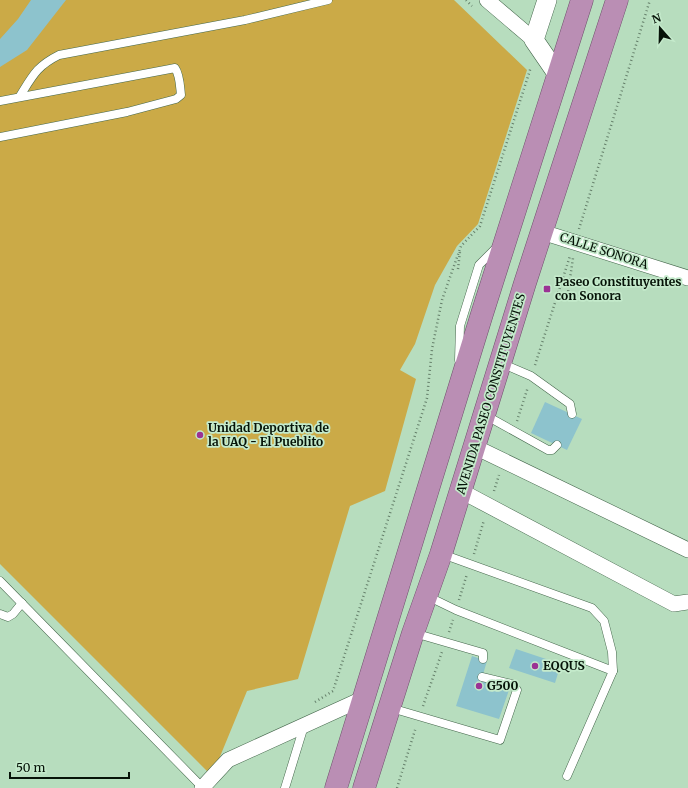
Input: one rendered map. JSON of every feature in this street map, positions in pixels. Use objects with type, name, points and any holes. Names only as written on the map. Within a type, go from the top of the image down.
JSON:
[{"type":"highway","points":[[336,788],[362,700],[582,0]]},
{"type":"highway","name":"AVENIDA PASEO CONSTITUYENTES","points":[[364,788],[388,707],[412,633],[441,554],[500,363],[617,0]]},
{"type":"street","points":[[534,40],[547,0]]},
{"type":"street","points":[[482,5],[534,40],[558,75]]},
{"type":"street","name":"CALLE SONORA","points":[[542,232],[688,278]]},
{"type":"street","points":[[475,447],[688,550]]},
{"type":"street","points":[[461,491],[674,604],[688,602]]},
{"type":"street","points":[[202,788],[228,760],[362,700]]},
{"type":"lane","points":[[20,96],[43,63],[59,55],[246,20],[328,0]]},
{"type":"lane","points":[[0,101],[20,96],[175,68],[181,95],[176,100],[127,112],[0,137]]},
{"type":"lane","points":[[500,363],[531,376],[570,404],[572,414]]},
{"type":"lane","points":[[485,415],[548,450],[552,450],[557,445]]},
{"type":"lane","points":[[441,554],[471,563],[592,608],[604,621],[612,652],[613,671],[567,776]]},
{"type":"lane","points":[[0,581],[202,788]]},
{"type":"lane","points":[[426,596],[456,610],[613,671]]},
{"type":"lane","points":[[0,614],[8,617],[13,614],[22,603]]},
{"type":"lane","points":[[412,633],[483,654],[483,659]]},
{"type":"lane","points":[[388,707],[500,740],[517,690],[512,684],[482,677]]},
{"type":"lane","points":[[285,788],[304,726]]},
{"type":"path","points":[[466,0],[482,5]]},
{"type":"path","points":[[514,430],[575,242],[650,0]]},
{"type":"path","points":[[309,706],[333,691],[427,398],[432,349],[442,300],[461,246],[480,226],[532,63]]},
{"type":"path","points":[[567,299],[571,282],[575,242]]},
{"type":"path","points":[[458,269],[461,246]]},
{"type":"path","points":[[397,788],[419,716],[456,610],[503,461]]},
{"type":"shaded area","name":"Unidad Deportiva de la UAQ - El Pueblito","points":[[0,0],[454,0],[527,70],[478,224],[457,246],[435,285],[415,344],[400,370],[416,379],[385,491],[350,506],[298,679],[247,691],[212,776],[0,564]]},
{"type":"building","points":[[31,0],[66,0],[27,50],[0,67],[0,39],[18,19]]},
{"type":"building","points":[[545,402],[582,419],[567,450],[531,433]]},
{"type":"building","name":"EQQUS","points":[[516,649],[561,664],[555,683],[509,668]]},
{"type":"building","name":"G500","points":[[472,656],[487,661],[481,681],[509,690],[499,719],[456,706]]},
{"type":"place","name":"Paseo Constituyentes con Sonora","points":[[547,289]]},
{"type":"place","name":"Unidad Deportiva de la UAQ - El Pueblito","points":[[200,435]]},
{"type":"place","name":"EQQUS","points":[[535,666]]},
{"type":"place","name":"G500","points":[[479,686]]}]
